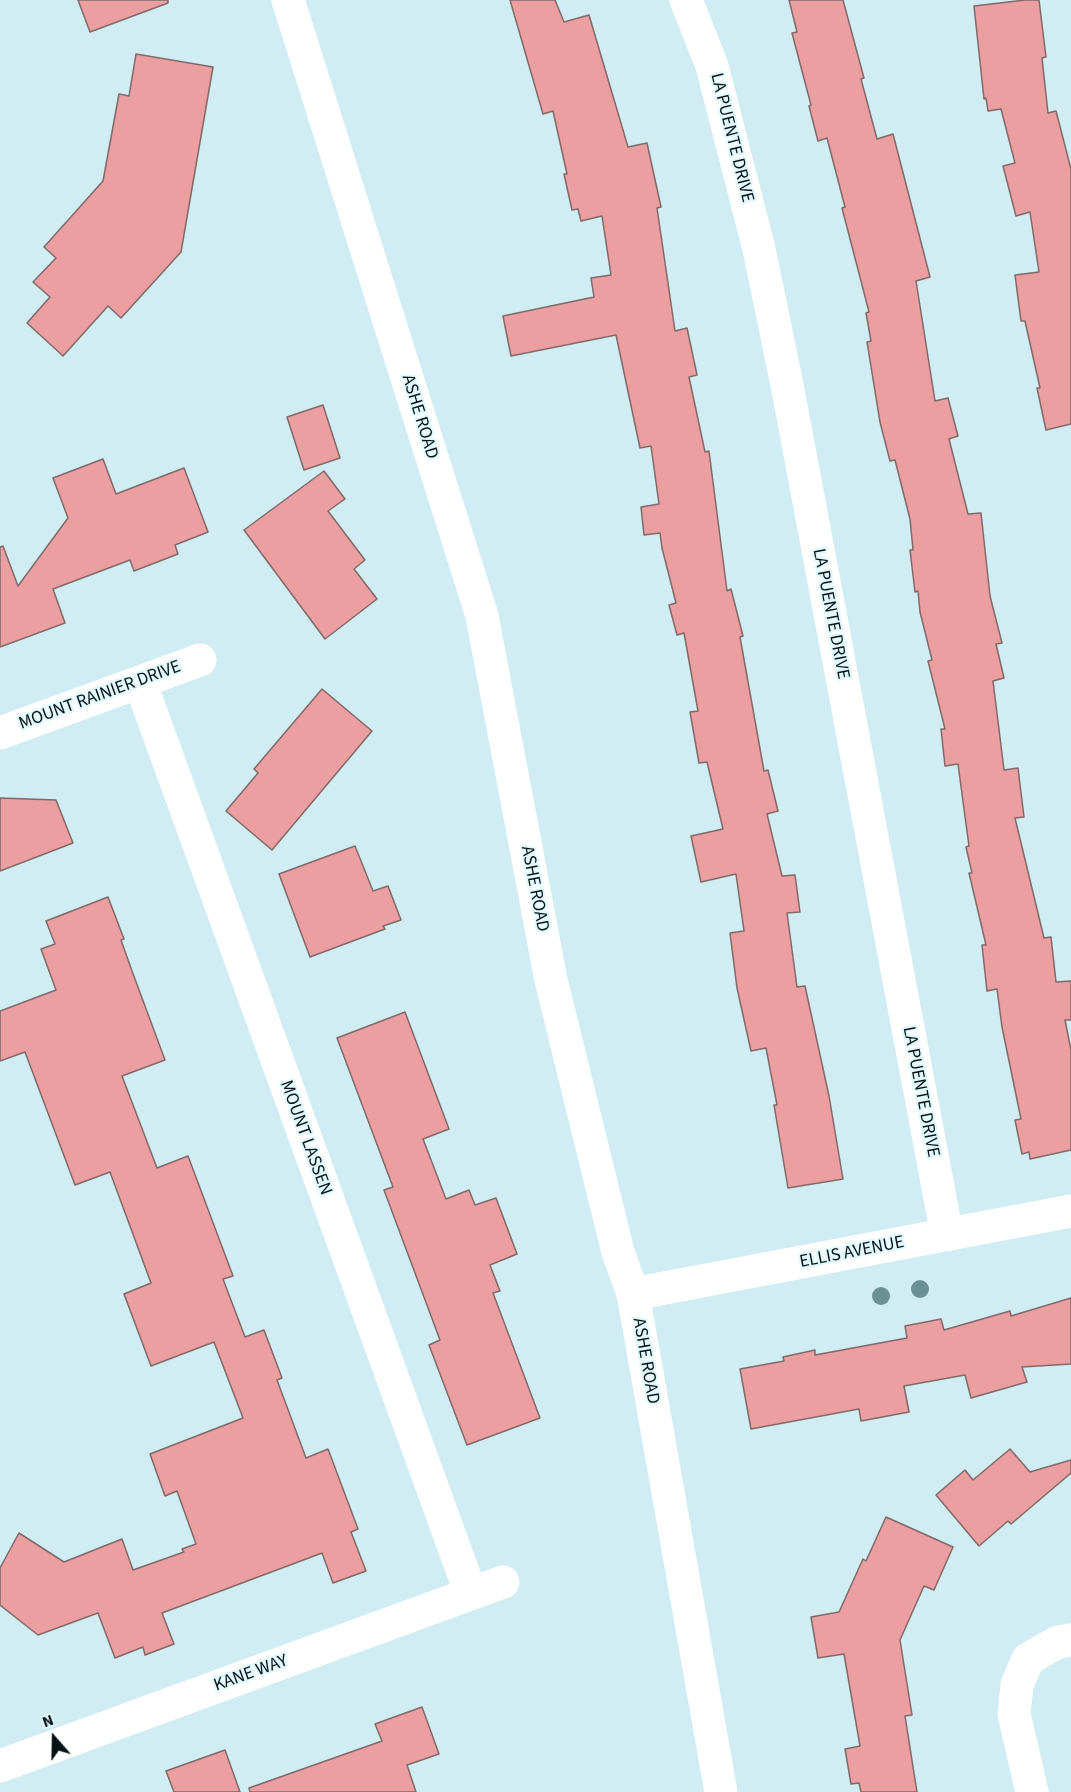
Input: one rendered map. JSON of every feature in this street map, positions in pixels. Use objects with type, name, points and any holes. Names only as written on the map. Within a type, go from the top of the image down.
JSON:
[{"type":"street","name":"ASHE ROAD","points":[[288,0],[482,616],[551,980],[618,1252],[633,1294],[721,1792]]},
{"type":"street","name":"LA PUENTE DRIVE","points":[[686,0],[712,66],[759,249],[787,385],[947,1235]]},
{"type":"street","name":"MOUNT RAINIER DRIVE","points":[[0,733],[200,660]]},
{"type":"street","name":"MOUNT LASSEN","points":[[140,682],[471,1594]]},
{"type":"street","name":"ELLIS AVENUE","points":[[633,1294],[1071,1212]]},
{"type":"street","name":"KANE WAY","points":[[0,1766],[503,1582]]},
{"type":"street","points":[[1032,1792],[1014,1714],[1017,1685],[1028,1659],[1058,1642],[1071,1640]]},
{"type":"building","points":[[78,0],[168,0],[168,3],[90,32]]},
{"type":"building","points":[[510,0],[555,0],[564,22],[589,15],[628,147],[647,143],[661,207],[657,208],[675,331],[687,328],[697,375],[689,377],[705,452],[709,451],[727,591],[731,589],[743,636],[740,637],[764,771],[768,770],[778,811],[767,814],[782,876],[795,875],[800,912],[787,913],[797,987],[805,986],[829,1096],[843,1179],[788,1188],[774,1105],[777,1105],[766,1048],[751,1051],[737,988],[730,933],[744,931],[736,874],[701,882],[691,836],[723,829],[707,762],[699,763],[690,712],[698,711],[684,633],[677,635],[669,605],[676,603],[660,533],[644,535],[641,507],[659,504],[651,446],[640,448],[616,335],[511,356],[503,316],[594,297],[591,278],[611,275],[602,216],[581,221],[578,209],[572,210],[564,174],[567,174],[553,111],[543,114]]},
{"type":"building","points":[[789,0],[843,0],[864,78],[861,79],[877,139],[893,134],[930,277],[916,281],[935,401],[948,398],[958,436],[949,439],[968,514],[981,513],[990,596],[1002,643],[996,644],[1004,678],[993,681],[1004,770],[1018,768],[1024,817],[1015,818],[1044,938],[1051,937],[1056,982],[1071,981],[1071,1020],[1065,1020],[1071,1050],[1071,1150],[1030,1159],[1029,1152],[1022,1154],[1015,1120],[1021,1119],[1002,1027],[997,989],[987,991],[982,945],[986,945],[969,873],[972,873],[966,847],[969,846],[958,764],[945,766],[941,729],[945,729],[928,661],[932,660],[920,612],[918,591],[915,592],[910,550],[913,550],[910,519],[895,460],[890,461],[880,422],[867,342],[871,341],[866,313],[869,312],[842,208],[845,207],[827,138],[818,141],[809,106],[811,105],[792,33],[797,32]]},
{"type":"building","points":[[1039,0],[1046,57],[1042,58],[1048,113],[1056,111],[1071,169],[1071,424],[1046,430],[1037,388],[1040,388],[1025,321],[1021,321],[1015,275],[1039,272],[1030,212],[1016,216],[1003,166],[1015,163],[1001,109],[988,111],[986,98],[984,99],[974,6]]},
{"type":"building","points":[[136,54],[213,67],[181,252],[121,318],[108,306],[63,356],[27,323],[50,297],[33,282],[56,258],[44,247],[103,181],[119,94],[129,96]]},
{"type":"building","points":[[323,405],[340,458],[304,470],[287,417]]},
{"type":"building","points":[[103,459],[116,494],[184,468],[208,532],[175,545],[178,554],[134,571],[130,560],[53,589],[65,623],[0,647],[0,547],[3,546],[18,586],[68,518],[53,478]]},
{"type":"building","points":[[324,471],[345,499],[328,511],[365,560],[354,569],[377,599],[325,639],[244,530]]},
{"type":"building","points":[[322,689],[372,731],[272,850],[226,811],[258,773],[254,769]]},
{"type":"building","points":[[0,798],[56,800],[73,843],[0,871]]},
{"type":"building","points":[[355,846],[373,891],[388,886],[401,920],[383,926],[385,929],[310,957],[279,874]]},
{"type":"building","points":[[108,897],[124,939],[121,940],[165,1060],[122,1076],[157,1168],[188,1156],[233,1276],[223,1279],[245,1337],[264,1330],[282,1378],[277,1380],[306,1458],[328,1449],[358,1529],[351,1532],[366,1571],[333,1583],[322,1553],[162,1613],[174,1644],[145,1655],[143,1647],[115,1658],[98,1613],[38,1635],[0,1605],[0,1568],[19,1533],[64,1562],[122,1539],[133,1570],[184,1552],[182,1549],[196,1544],[177,1491],[165,1496],[150,1454],[243,1418],[214,1342],[151,1366],[124,1294],[151,1283],[110,1172],[75,1185],[25,1052],[0,1061],[0,1011],[56,990],[41,949],[55,944],[46,921]]},
{"type":"building","points":[[405,1012],[449,1129],[423,1139],[446,1199],[469,1190],[475,1205],[496,1198],[517,1254],[490,1265],[500,1291],[493,1293],[540,1418],[467,1445],[429,1345],[440,1340],[384,1190],[393,1187],[337,1038]]},
{"type":"building","points":[[1071,1298],[1071,1364],[1022,1367],[1027,1382],[971,1398],[965,1375],[904,1386],[909,1412],[861,1421],[859,1409],[751,1429],[740,1369],[784,1361],[783,1357],[815,1350],[815,1355],[907,1338],[905,1326],[941,1319],[944,1330],[1010,1311],[1011,1316]]},
{"type":"building","points":[[1010,1449],[1030,1472],[1071,1460],[1071,1473],[1011,1524],[1008,1521],[979,1546],[936,1495],[965,1470],[973,1480]]},
{"type":"building","points":[[886,1517],[953,1547],[934,1590],[924,1586],[900,1640],[912,1715],[905,1716],[917,1792],[861,1792],[859,1783],[851,1784],[845,1749],[860,1746],[844,1654],[818,1658],[811,1617],[839,1612],[863,1559],[866,1561]]},
{"type":"building","points":[[422,1707],[439,1754],[407,1765],[416,1792],[250,1792],[249,1788],[382,1741],[375,1724]]},
{"type":"building","points":[[225,1750],[240,1792],[174,1792],[166,1771]]}]
